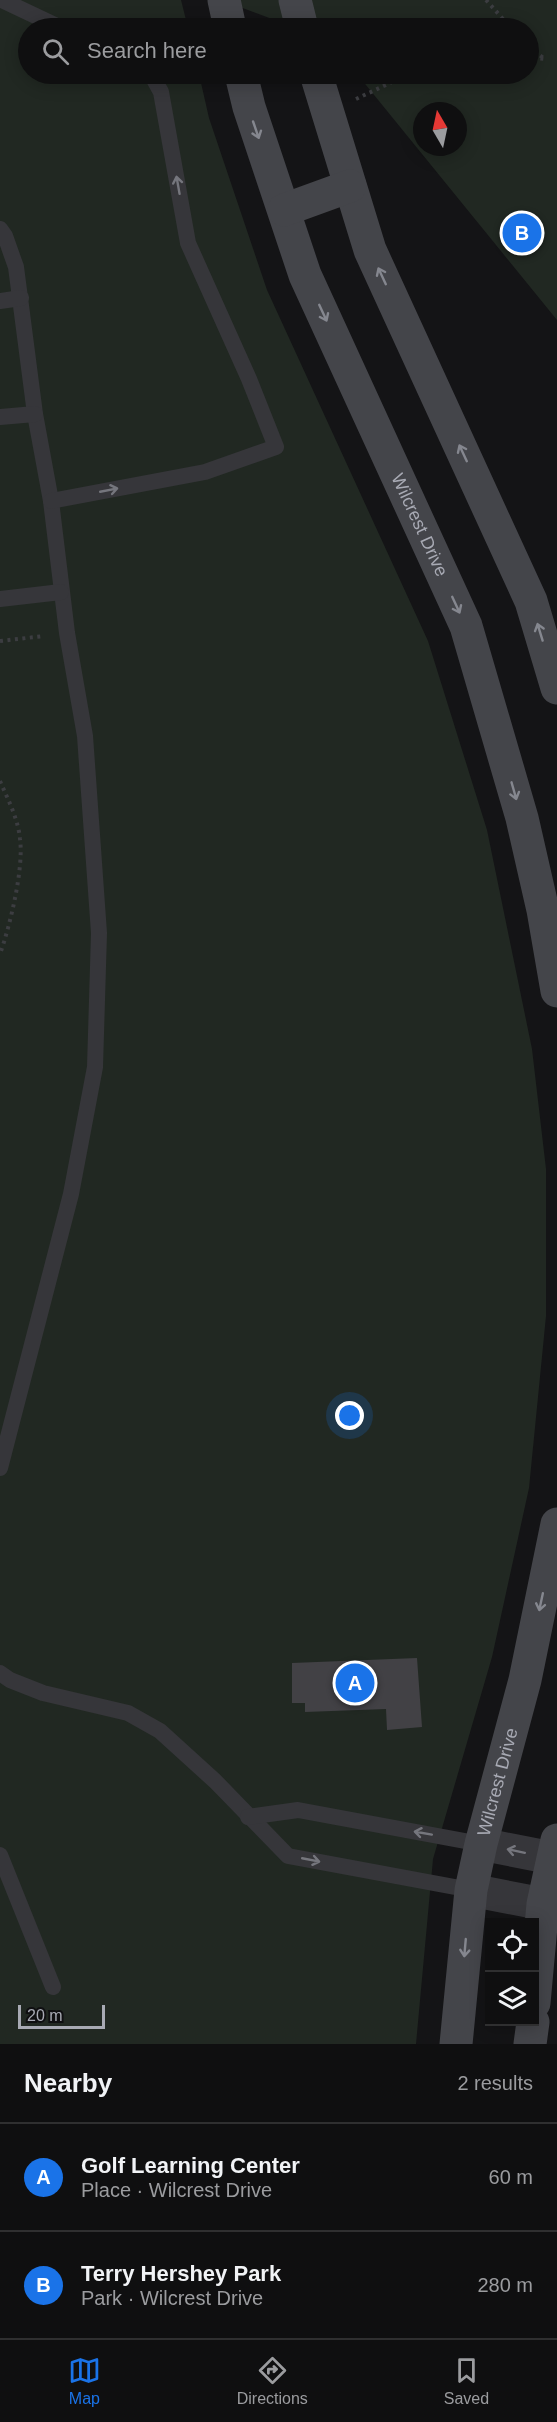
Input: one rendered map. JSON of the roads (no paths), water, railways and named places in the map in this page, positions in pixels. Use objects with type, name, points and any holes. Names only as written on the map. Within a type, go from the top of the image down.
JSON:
[{"type":"main road","points":[[224,0],[228,18]]},
{"type":"main road","name":"Wilcrest Drive","points":[[243,84],[305,275],[466,626],[522,818],[543,910],[557,991]]},
{"type":"main road","points":[[319,84],[370,250],[531,601],[557,688]]},
{"type":"main road","points":[[284,210],[350,186]]},
{"type":"main road","name":"Wilcrest Drive","points":[[456,2044],[471,1890],[480,1844],[525,1680],[557,1524]]},
{"type":"main road","points":[[539,1974],[550,1909],[555,1852]]},
{"type":"main road","points":[[530,2044],[532,2026]]},
{"type":"street","points":[[480,1844],[555,1852]]},
{"type":"street","points":[[471,1890],[550,1909]]},
{"type":"lane","points":[[2,0],[40,18]]},
{"type":"lane","points":[[51,501],[205,472],[276,447],[249,379],[188,243],[161,92],[157,84]]},
{"type":"lane","points":[[0,230],[5,236],[16,267],[35,414],[51,501],[67,633],[85,736],[99,933],[94,1067],[71,1194],[0,1468]]},
{"type":"lane","points":[[0,301],[21,298]]},
{"type":"lane","points":[[0,417],[35,414]]},
{"type":"lane","points":[[0,599],[61,592]]},
{"type":"lane","points":[[0,1673],[10,1680],[43,1693],[128,1713],[160,1731],[207,1774],[288,1856],[471,1890]]},
{"type":"lane","points":[[248,1817],[298,1810],[480,1844]]},
{"type":"lane","points":[[0,1855],[53,1987]]},
{"type":"place","name":"Terry Hershey Park","points":[[522,233]]},
{"type":"place","name":"Golf Learning Center","points":[[355,1683]]}]
